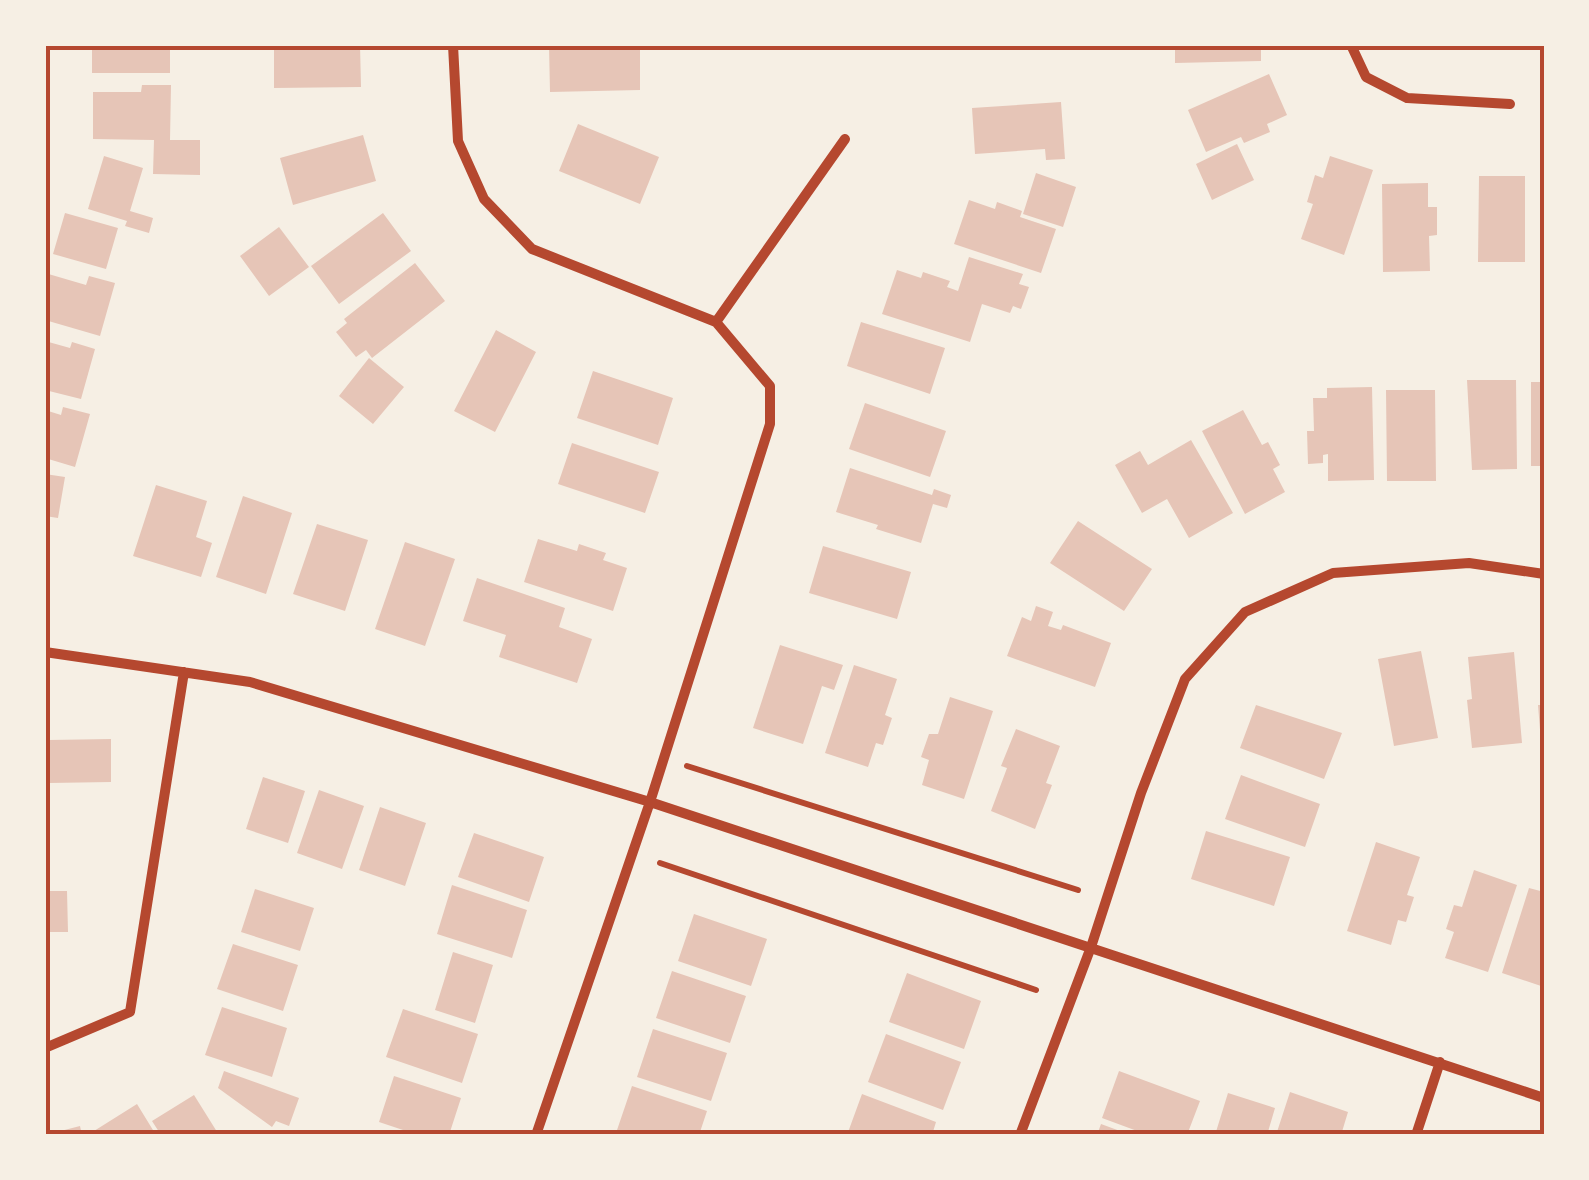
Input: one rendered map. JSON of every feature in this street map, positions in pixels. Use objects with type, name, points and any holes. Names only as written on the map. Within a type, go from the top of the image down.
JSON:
[{"type":"street","points":[[453,45],[458,141],[484,199],[532,249],[716,322],[770,386],[770,424],[650,802],[536,1135]]},
{"type":"street","points":[[1351,45],[1366,77],[1407,98],[1510,104]]},
{"type":"street","points":[[716,322],[845,139]]},
{"type":"street","points":[[1020,1135],[1185,679],[1245,612],[1333,573],[1469,563],[1544,574]]},
{"type":"street","points":[[45,652],[250,682],[650,802],[1544,1098]]},
{"type":"street","points":[[45,1048],[130,1012],[184,672]]},
{"type":"street","points":[[1416,1135],[1440,1062]]},
{"type":"path","points":[[686,765],[1078,890]]},
{"type":"path","points":[[660,863],[1036,990]]},
{"type":"building","points":[[92,45],[170,45],[170,73],[92,73]]},
{"type":"building","points":[[274,45],[360,45],[361,87],[274,88]]},
{"type":"building","points":[[549,45],[640,45],[640,90],[550,92]]},
{"type":"building","points":[[1175,45],[1261,45],[1261,61],[1175,63]]},
{"type":"building","points":[[1269,74],[1287,115],[1267,124],[1270,132],[1244,143],[1241,137],[1206,152],[1188,110]]},
{"type":"building","points":[[142,85],[171,85],[170,140],[200,140],[200,175],[153,174],[154,140],[93,139],[93,92],[141,92]]},
{"type":"building","points":[[1061,102],[1065,159],[1046,160],[1045,149],[975,154],[972,108]]},
{"type":"building","points":[[578,124],[659,157],[640,204],[559,171]]},
{"type":"building","points":[[363,135],[376,181],[293,205],[280,158]]},
{"type":"building","points":[[1237,144],[1254,180],[1212,200],[1196,164]]},
{"type":"building","points":[[104,156],[143,168],[130,211],[153,218],[149,233],[125,226],[127,221],[88,209]]},
{"type":"building","points":[[1330,156],[1373,170],[1344,255],[1301,239],[1313,204],[1307,202],[1315,175],[1323,178]]},
{"type":"building","points":[[1036,173],[1076,187],[1063,227],[1023,214]]},
{"type":"building","points":[[1479,176],[1525,176],[1525,262],[1478,262]]},
{"type":"building","points":[[1428,183],[1428,207],[1437,207],[1437,235],[1429,236],[1430,271],[1383,272],[1382,184]]},
{"type":"building","points":[[969,200],[995,209],[997,202],[1022,211],[1020,217],[1056,229],[1041,273],[954,244]]},
{"type":"building","points":[[65,213],[118,228],[106,269],[53,254]]},
{"type":"building","points":[[383,213],[411,251],[339,304],[311,266]]},
{"type":"building","points":[[279,227],[309,267],[269,296],[240,256]]},
{"type":"building","points":[[969,257],[1023,274],[1019,284],[1029,287],[1021,309],[1013,306],[1010,313],[982,304],[970,342],[882,314],[897,270],[921,278],[923,272],[950,281],[947,287],[958,291]]},
{"type":"building","points":[[415,263],[445,301],[372,358],[366,350],[356,357],[336,332],[347,323],[344,319]]},
{"type":"building","points":[[45,273],[86,285],[89,276],[115,283],[100,336],[45,320]]},
{"type":"building","points":[[861,322],[945,348],[930,394],[847,366]]},
{"type":"building","points":[[496,330],[536,352],[495,432],[454,411]]},
{"type":"building","points":[[45,341],[70,348],[72,342],[95,349],[81,399],[45,390]]},
{"type":"building","points":[[369,358],[404,387],[373,424],[339,396]]},
{"type":"building","points":[[593,371],[673,398],[658,445],[577,418]]},
{"type":"building","points":[[1467,380],[1516,380],[1517,469],[1472,470]]},
{"type":"building","points":[[1531,382],[1544,382],[1544,466],[1531,466]]},
{"type":"building","points":[[1372,387],[1374,480],[1328,481],[1328,454],[1323,455],[1323,463],[1308,464],[1307,431],[1314,431],[1313,398],[1327,398],[1327,388]]},
{"type":"building","points":[[1386,390],[1435,390],[1436,481],[1387,481]]},
{"type":"building","points":[[865,403],[946,431],[930,477],[849,449]]},
{"type":"building","points":[[63,407],[90,414],[75,467],[45,458],[45,410],[61,415]]},
{"type":"building","points":[[1243,410],[1262,445],[1268,442],[1280,465],[1273,469],[1285,492],[1245,514],[1202,431]]},
{"type":"building","points":[[1191,440],[1233,513],[1189,538],[1167,499],[1142,513],[1115,465],[1140,451],[1148,465]]},
{"type":"building","points":[[572,443],[659,472],[645,513],[558,484]]},
{"type":"building","points":[[850,468],[932,495],[934,489],[951,495],[947,508],[933,504],[921,543],[876,529],[878,525],[836,512]]},
{"type":"building","points":[[45,474],[65,477],[58,518],[45,516]]},
{"type":"building","points":[[156,485],[207,501],[196,537],[212,543],[201,577],[133,556]]},
{"type":"building","points":[[243,496],[292,513],[266,594],[216,577]]},
{"type":"building","points":[[1078,521],[1152,569],[1124,611],[1050,563]]},
{"type":"building","points":[[45,522],[49,522],[50,565],[45,566]]},
{"type":"building","points":[[317,524],[368,540],[345,611],[293,594]]},
{"type":"building","points":[[538,539],[577,551],[579,544],[606,553],[603,560],[627,568],[613,611],[524,582]]},
{"type":"building","points":[[405,542],[455,559],[425,646],[375,629]]},
{"type":"building","points":[[823,546],[911,572],[897,619],[809,593]]},
{"type":"building","points":[[477,578],[565,608],[559,627],[592,639],[577,683],[499,657],[506,635],[463,621]]},
{"type":"building","points":[[1036,606],[1053,612],[1048,626],[1061,630],[1063,625],[1111,643],[1095,687],[1007,656],[1022,617],[1031,621]]},
{"type":"building","points":[[780,645],[843,665],[834,690],[822,686],[803,744],[753,728]]},
{"type":"building","points":[[1421,651],[1438,738],[1394,746],[1378,659]]},
{"type":"building","points":[[1514,652],[1522,743],[1472,748],[1468,657]]},
{"type":"building","points":[[854,665],[897,679],[885,715],[892,718],[883,745],[876,743],[868,767],[825,753]]},
{"type":"building","points":[[950,697],[993,711],[964,799],[922,785],[929,760],[921,757],[929,734],[938,734]]},
{"type":"building","points":[[1256,705],[1342,733],[1324,779],[1240,748]]},
{"type":"building","points":[[1538,705],[1544,705],[1544,742],[1541,742]]},
{"type":"building","points":[[1016,729],[1060,746],[1046,783],[1052,785],[1035,829],[991,811],[1007,768],[1001,766]]},
{"type":"building","points":[[111,739],[111,782],[49,783],[49,740]]},
{"type":"building","points":[[1241,775],[1320,804],[1305,847],[1225,819]]},
{"type":"building","points":[[263,777],[305,791],[288,843],[246,829]]},
{"type":"building","points":[[319,790],[364,806],[342,869],[297,853]]},
{"type":"building","points":[[380,807],[426,823],[405,886],[359,870]]},
{"type":"building","points":[[1206,831],[1290,857],[1274,906],[1191,879]]},
{"type":"building","points":[[474,833],[544,857],[529,902],[458,877]]},
{"type":"building","points":[[1376,842],[1420,857],[1407,895],[1414,897],[1406,922],[1398,920],[1391,945],[1347,931]]},
{"type":"building","points":[[1474,870],[1517,885],[1488,972],[1445,958],[1454,932],[1446,929],[1454,905],[1462,907]]},
{"type":"building","points":[[452,885],[527,910],[512,958],[437,934]]},
{"type":"building","points":[[1529,888],[1544,892],[1544,987],[1502,973]]},
{"type":"building","points":[[255,889],[314,908],[300,951],[241,932]]},
{"type":"building","points":[[45,891],[67,891],[68,932],[45,932]]},
{"type":"building","points":[[694,914],[767,939],[751,986],[678,961]]},
{"type":"building","points":[[233,944],[298,965],[283,1011],[217,989]]},
{"type":"building","points":[[453,952],[493,965],[475,1023],[435,1010]]},
{"type":"building","points":[[672,971],[746,996],[730,1043],[656,1018]]},
{"type":"building","points":[[907,973],[981,1001],[964,1049],[889,1022]]},
{"type":"building","points":[[222,1007],[287,1028],[272,1077],[205,1055]]},
{"type":"building","points":[[403,1009],[478,1034],[462,1083],[386,1057]]},
{"type":"building","points":[[653,1029],[727,1053],[711,1101],[637,1077]]},
{"type":"building","points":[[886,1034],[961,1062],[943,1110],[868,1082]]},
{"type":"building","points":[[224,1071],[299,1098],[289,1126],[276,1121],[272,1127],[218,1088]]},
{"type":"building","points":[[1119,1071],[1200,1101],[1187,1135],[1148,1135],[1102,1118]]},
{"type":"building","points":[[394,1076],[461,1098],[449,1135],[418,1135],[379,1122]]},
{"type":"building","points":[[632,1086],[707,1111],[699,1135],[616,1133]]},
{"type":"building","points":[[1290,1092],[1348,1112],[1341,1135],[1276,1135]]},
{"type":"building","points":[[1228,1093],[1275,1108],[1267,1135],[1215,1135]]},
{"type":"building","points":[[862,1094],[936,1122],[932,1135],[847,1135]]},
{"type":"building","points":[[194,1095],[219,1135],[161,1135],[152,1121]]},
{"type":"building","points":[[137,1104],[156,1135],[96,1135],[94,1131]]},
{"type":"building","points":[[1101,1124],[1131,1135],[1097,1135]]},
{"type":"building","points":[[80,1126],[82,1135],[49,1135],[49,1134]]}]
